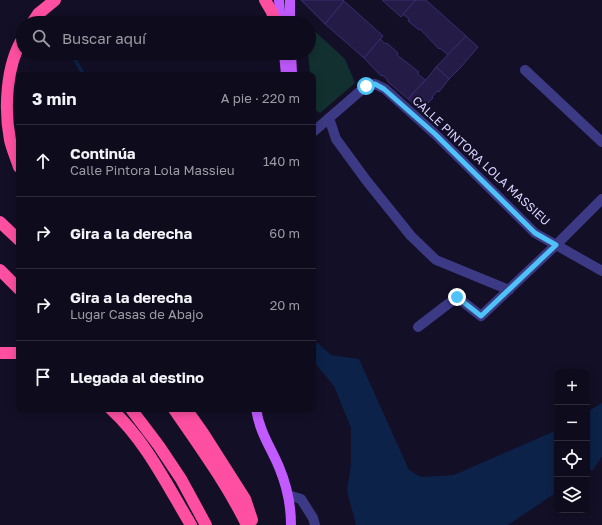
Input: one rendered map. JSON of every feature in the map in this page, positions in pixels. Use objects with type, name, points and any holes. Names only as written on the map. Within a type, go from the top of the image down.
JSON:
[{"type":"highway","points":[[37,16],[55,0]]},
{"type":"highway","points":[[265,0],[273,16]]},
{"type":"highway","points":[[16,52],[10,73],[6,108],[10,141],[16,158]]},
{"type":"highway","points":[[0,222],[16,237]]},
{"type":"highway","points":[[0,270],[16,285]]},
{"type":"highway","points":[[0,353],[16,353]]},
{"type":"highway","points":[[114,412],[133,431],[148,452],[191,525]]},
{"type":"highway","points":[[132,412],[159,446],[181,479],[204,521]]},
{"type":"highway","points":[[176,412],[241,503],[247,525]]},
{"type":"highway","points":[[188,412],[203,433],[254,525]]},
{"type":"main road","points":[[279,0],[280,16]]},
{"type":"main road","points":[[290,0],[290,16]]},
{"type":"main road","points":[[285,60],[286,72]]},
{"type":"main road","points":[[291,60],[292,72]]},
{"type":"main road","points":[[257,412],[261,429],[283,478],[288,495],[291,525]]},
{"type":"street","points":[[525,70],[602,142]]},
{"type":"street","name":"CALLE PINTORA LOLA MASSIEU","points":[[316,129],[366,86],[375,84],[384,89],[435,134],[535,233],[602,271]]},
{"type":"street","points":[[329,118],[336,139],[366,180],[411,236],[436,260],[509,290]]},
{"type":"street","points":[[418,328],[457,297],[481,316],[602,199]]},
{"type":"street","points":[[288,495],[301,498],[313,518],[315,525]]},
{"type":"green space","points":[[316,32],[345,59],[355,83],[320,113],[316,110],[316,72],[310,72],[309,60],[316,60]]},
{"type":"water","points":[[316,342],[331,355],[359,359],[409,470],[421,477],[454,475],[554,431],[554,494],[508,525],[356,525],[347,491],[351,463],[351,428],[334,386],[316,365]]},
{"type":"water","points":[[602,403],[602,456],[593,470],[590,470],[590,410]]},
{"type":"building","points":[[301,0],[343,0],[344,1],[325,24]]},
{"type":"building","points":[[382,0],[416,0],[401,17]]},
{"type":"building","points":[[416,0],[426,0],[466,36],[448,55],[440,48],[439,49],[420,29],[419,30],[408,21],[409,19],[403,14]]},
{"type":"building","points":[[344,1],[383,36],[364,58],[325,24]]},
{"type":"building","points":[[466,36],[478,47],[449,79],[436,67]]},
{"type":"building","points":[[380,39],[386,44],[387,43],[398,53],[397,55],[419,72],[417,73],[425,80],[408,99],[387,81],[388,80],[382,75],[381,76],[364,58]]},
{"type":"building","points":[[436,67],[449,79],[439,92],[437,91],[432,97],[433,98],[421,110],[408,99]]},
{"type":"waterway","points":[[75,60],[82,72]]},
{"type":"route","points":[[366,86],[375,84],[384,89],[435,134],[535,233],[556,245],[481,316],[457,297]]}]
